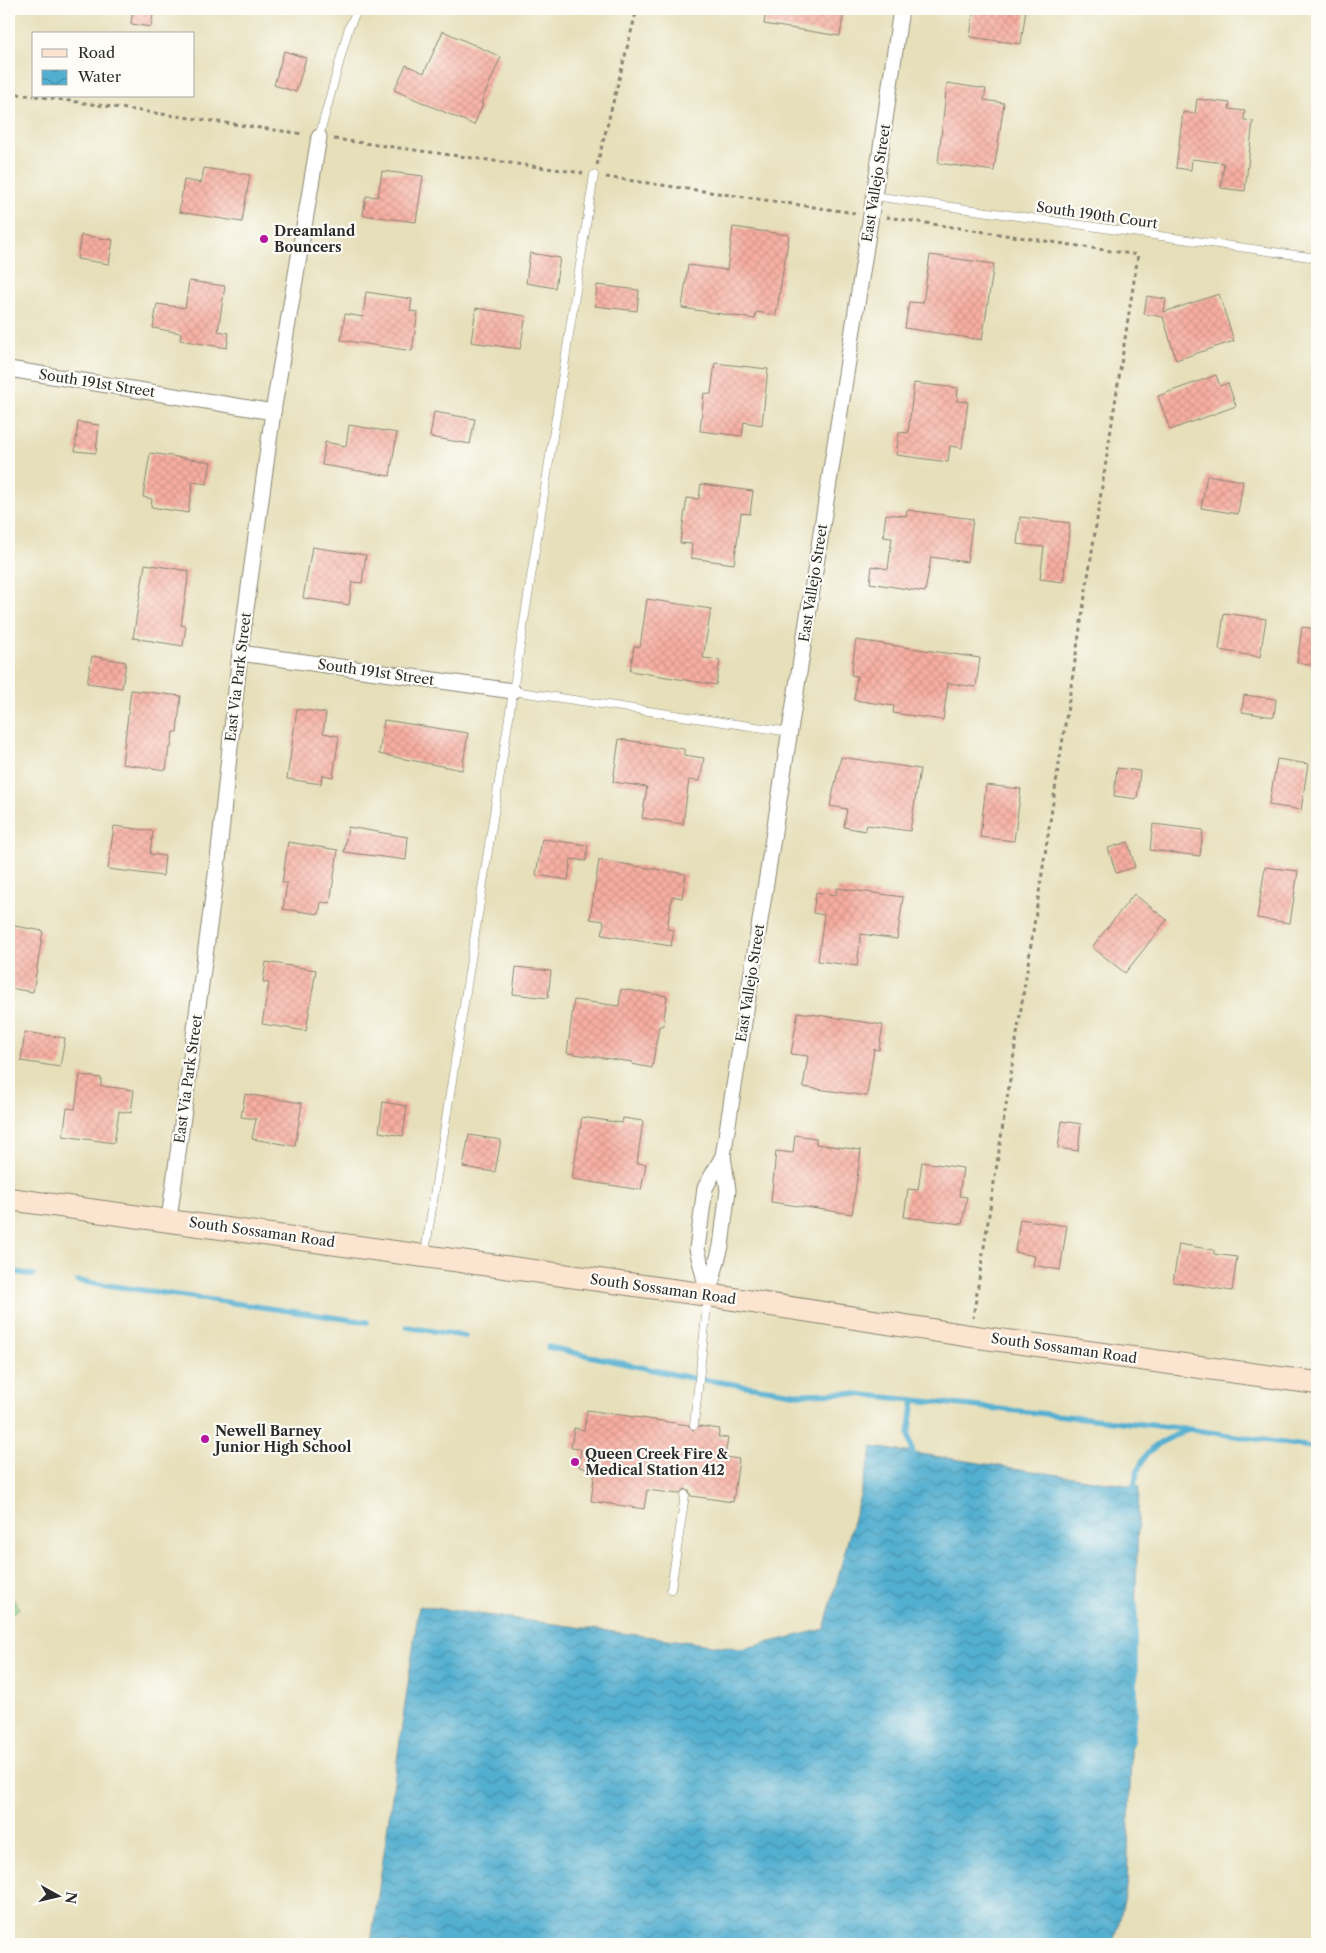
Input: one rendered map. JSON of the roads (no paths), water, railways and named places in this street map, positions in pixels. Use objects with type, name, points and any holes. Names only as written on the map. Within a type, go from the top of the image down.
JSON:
[{"type":"main road","name":"South Sossaman Road","points":[[9,1199],[169,1219],[708,1295],[970,1336],[1317,1383]]},
{"type":"street","name":"East Vallejo Street","points":[[708,1295],[721,1246],[728,1190],[723,1156],[874,196],[901,9]]},
{"type":"street","name":"East Via Park Street","points":[[169,1219],[218,860],[240,653],[273,412],[319,137]]},
{"type":"street","name":"South 191st Street","points":[[9,369],[273,412]]},
{"type":"street","name":"South 191st Street","points":[[240,653],[513,691]]},
{"type":"street","name":"East Vallejo Street","points":[[708,1295],[697,1249],[706,1188],[723,1156]]},
{"type":"lane","points":[[319,137],[350,27],[358,9]]},
{"type":"lane","points":[[424,1255],[594,175]]},
{"type":"lane","name":"South 190th Court","points":[[874,196],[1317,258]]},
{"type":"lane","points":[[513,691],[790,732]]},
{"type":"lane","points":[[694,1425],[708,1295]]},
{"type":"lane","points":[[671,1589],[685,1495]]},
{"type":"water","points":[[873,1447],[1139,1487],[1127,1888],[1114,1944],[371,1944],[419,1606],[742,1649],[824,1629]]},
{"type":"waterway","points":[[9,1271],[33,1275]]},
{"type":"waterway","points":[[78,1281],[367,1322]]},
{"type":"waterway","points":[[407,1327],[465,1336]]},
{"type":"waterway","points":[[548,1347],[686,1377],[800,1394],[845,1393],[914,1400],[1188,1429],[1317,1448]]},
{"type":"waterway","points":[[914,1400],[909,1434],[914,1459]]},
{"type":"waterway","points":[[1133,1492],[1143,1459],[1156,1446],[1186,1430]]},
{"type":"waterway","points":[[1131,1742],[1135,1712],[1135,1604]]},
{"type":"place","name":"Dreamland Bouncers","points":[[264,239]]},
{"type":"place","name":"Newell Barney Junior High School","points":[[205,1439]]},
{"type":"place","name":"Queen Creek Fire & Medical Station 412","points":[[575,1462]]}]
